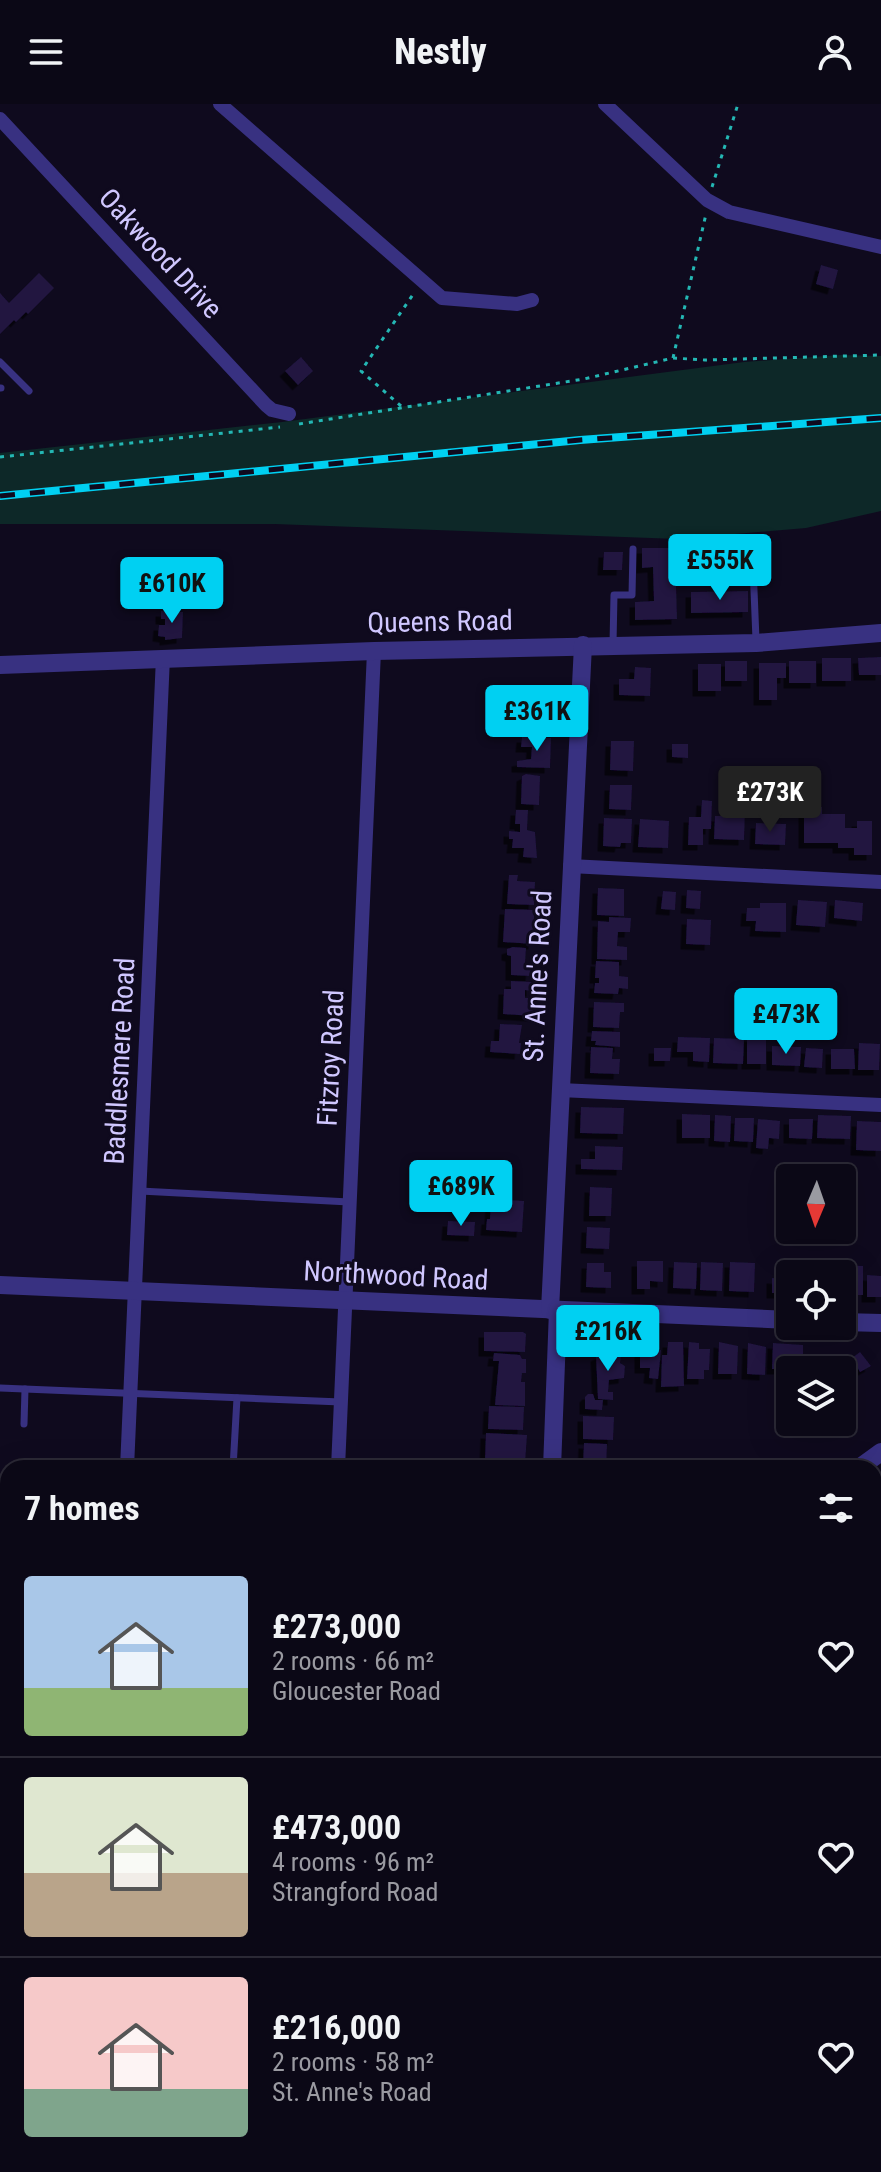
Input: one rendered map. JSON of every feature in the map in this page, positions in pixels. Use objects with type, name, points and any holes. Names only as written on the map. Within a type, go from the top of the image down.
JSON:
[{"type":"street","points":[[220,104],[442,298],[517,304],[532,300]]},
{"type":"street","points":[[605,104],[707,200],[742,216],[881,247]]},
{"type":"street","name":"Oakwood Drive","points":[[0,119],[266,405],[272,410],[289,414]]},
{"type":"street","name":"Queens Road","points":[[0,665],[163,657],[756,643],[881,633]]},
{"type":"street","name":"St. Anne's Road","points":[[552,1460],[560,1090],[583,645]]},
{"type":"street","name":"Fitzroy Road","points":[[338,1460],[374,651]]},
{"type":"street","name":"Baddlesmere Road","points":[[127,1460],[163,657]]},
{"type":"street","points":[[570,866],[881,882]]},
{"type":"street","points":[[560,1090],[881,1105]]},
{"type":"street","name":"Northwood Road","points":[[0,1285],[776,1319]]},
{"type":"street","points":[[856,1322],[881,1323]]},
{"type":"lane","points":[[0,362],[29,391]]},
{"type":"lane","points":[[613,644],[614,595],[632,595],[633,549]]},
{"type":"lane","points":[[697,568],[753,565],[756,643]]},
{"type":"lane","points":[[139,1191],[349,1202]]},
{"type":"lane","points":[[0,1388],[341,1402]]},
{"type":"lane","points":[[24,1424],[25,1389]]},
{"type":"lane","points":[[233,1460],[237,1398]]},
{"type":"path","points":[[673,358],[707,200],[738,104]]},
{"type":"path","points":[[401,406],[361,371],[423,281]]},
{"type":"path","points":[[0,457],[261,430],[584,379],[673,358],[705,360],[881,355]]},
{"type":"green space","points":[[840,355],[881,356],[881,511],[806,528],[678,539],[275,524],[0,524],[0,453],[282,422],[744,362]]},
{"type":"building","points":[[821,265],[838,270],[833,289],[816,284]]},
{"type":"building","points":[[39,273],[54,288],[28,314],[26,312],[16,322],[14,320],[0,334],[0,293],[9,303]]},
{"type":"building","points":[[301,357],[313,371],[298,385],[285,371]]},
{"type":"building","points":[[642,548],[675,548],[677,619],[635,620],[635,602],[654,601],[653,567],[642,568]]},
{"type":"building","points":[[604,552],[623,552],[622,570],[603,570]]},
{"type":"building","points":[[748,591],[748,612],[691,613],[691,592]]},
{"type":"building","points":[[161,611],[183,612],[182,638],[165,640],[165,637],[158,636],[159,625],[165,625]]},
{"type":"building","points":[[881,657],[881,675],[859,675],[858,658]]},
{"type":"building","points":[[822,658],[851,658],[851,681],[822,681]]},
{"type":"building","points":[[725,661],[747,661],[747,681],[725,681]]},
{"type":"building","points":[[789,661],[816,661],[816,683],[789,683]]},
{"type":"building","points":[[759,663],[786,663],[786,678],[777,678],[777,700],[759,700]]},
{"type":"building","points":[[698,664],[721,664],[721,691],[698,691]]},
{"type":"building","points":[[635,667],[651,668],[650,696],[619,695],[619,679],[634,679]]},
{"type":"building","points":[[522,737],[551,738],[550,768],[517,767],[517,761],[531,759],[532,747],[521,747]]},
{"type":"building","points":[[611,741],[634,741],[633,771],[610,770]]},
{"type":"building","points":[[672,744],[688,744],[688,758],[672,757]]},
{"type":"building","points":[[522,776],[540,776],[539,805],[521,804]]},
{"type":"building","points":[[610,785],[632,785],[631,810],[609,809]]},
{"type":"building","points":[[702,800],[712,801],[711,829],[703,829],[703,845],[688,845],[689,817],[701,817]]},
{"type":"building","points":[[804,807],[822,807],[822,814],[845,814],[845,828],[857,828],[857,821],[872,821],[872,855],[854,855],[854,848],[838,848],[838,843],[804,843]]},
{"type":"building","points":[[732,809],[745,809],[744,840],[714,839],[715,816],[732,816]]},
{"type":"building","points":[[516,810],[528,810],[527,830],[535,832],[537,858],[523,857],[524,848],[512,848],[513,839],[509,839],[509,831],[520,832],[520,824],[515,824]]},
{"type":"building","points":[[604,818],[632,819],[631,843],[621,843],[620,847],[603,846]]},
{"type":"building","points":[[640,819],[669,821],[668,848],[638,847]]},
{"type":"building","points":[[756,823],[786,824],[785,845],[755,844]]},
{"type":"building","points":[[509,875],[518,875],[517,881],[535,882],[534,905],[507,904]]},
{"type":"building","points":[[598,888],[624,889],[624,916],[597,915]]},
{"type":"building","points":[[687,890],[701,891],[700,909],[686,908]]},
{"type":"building","points":[[663,891],[676,892],[675,910],[661,909]]},
{"type":"building","points":[[798,900],[827,902],[825,927],[796,925]]},
{"type":"building","points":[[835,900],[863,903],[862,921],[834,918]]},
{"type":"building","points":[[760,903],[786,903],[786,932],[755,931],[756,921],[746,921],[747,908],[760,908]]},
{"type":"building","points":[[505,909],[534,910],[534,944],[503,942]]},
{"type":"building","points":[[609,917],[631,918],[630,932],[618,932],[617,946],[627,947],[627,960],[597,959],[598,921],[609,922]]},
{"type":"building","points":[[687,919],[711,920],[710,945],[686,944]]},
{"type":"building","points":[[526,948],[525,963],[532,963],[531,976],[511,975],[511,956],[507,955],[507,949]]},
{"type":"building","points":[[596,961],[619,962],[619,976],[628,977],[628,989],[619,988],[618,994],[594,993],[595,983],[599,983],[599,978],[595,978]]},
{"type":"building","points":[[511,981],[532,982],[532,991],[525,990],[525,998],[528,998],[528,1004],[533,1004],[533,1016],[503,1014],[504,989],[511,989]]},
{"type":"building","points":[[594,1002],[624,1003],[619,1028],[593,1027]]},
{"type":"building","points":[[500,1024],[522,1025],[520,1054],[490,1052],[491,1041],[499,1041]]},
{"type":"building","points":[[592,1031],[620,1032],[620,1047],[595,1045],[596,1041],[591,1041]]},
{"type":"building","points":[[747,1036],[766,1037],[766,1064],[747,1064]]},
{"type":"building","points":[[678,1037],[710,1038],[709,1062],[693,1061],[693,1052],[677,1052]]},
{"type":"building","points":[[714,1038],[744,1039],[743,1064],[713,1063]]},
{"type":"building","points":[[859,1043],[880,1044],[879,1070],[858,1070]]},
{"type":"building","points":[[772,1046],[801,1047],[800,1066],[772,1065]]},
{"type":"building","points":[[591,1047],[613,1048],[612,1059],[620,1059],[619,1074],[590,1073]]},
{"type":"building","points":[[654,1048],[671,1048],[670,1061],[654,1061]]},
{"type":"building","points":[[806,1048],[823,1049],[822,1068],[804,1067]]},
{"type":"building","points":[[831,1049],[854,1049],[855,1069],[831,1069]]},
{"type":"building","points":[[581,1107],[624,1108],[623,1134],[580,1133]]},
{"type":"building","points":[[682,1114],[710,1115],[710,1138],[682,1138]]},
{"type":"building","points":[[715,1115],[731,1116],[730,1142],[714,1141]]},
{"type":"building","points":[[818,1115],[851,1116],[850,1139],[817,1138]]},
{"type":"building","points":[[735,1118],[754,1118],[753,1142],[734,1141]]},
{"type":"building","points":[[758,1119],[780,1121],[779,1139],[769,1138],[768,1149],[756,1148]]},
{"type":"building","points":[[789,1119],[813,1119],[812,1139],[789,1138]]},
{"type":"building","points":[[857,1121],[881,1122],[881,1151],[856,1150]]},
{"type":"building","points":[[595,1146],[623,1147],[622,1170],[581,1169],[581,1159],[595,1159]]},
{"type":"building","points":[[590,1187],[612,1188],[611,1216],[589,1216]]},
{"type":"building","points":[[491,1199],[524,1201],[522,1232],[486,1230]]},
{"type":"building","points":[[448,1221],[475,1222],[474,1236],[447,1235]]},
{"type":"building","points":[[587,1227],[610,1228],[609,1249],[586,1248]]},
{"type":"building","points":[[637,1261],[663,1261],[663,1282],[650,1281],[650,1289],[637,1289]]},
{"type":"building","points":[[674,1262],[697,1263],[696,1289],[673,1288]]},
{"type":"building","points":[[701,1262],[723,1263],[722,1291],[700,1290]]},
{"type":"building","points":[[730,1262],[755,1263],[754,1292],[729,1291]]},
{"type":"building","points":[[587,1263],[604,1263],[604,1272],[611,1272],[611,1288],[586,1287]]},
{"type":"building","points":[[856,1266],[863,1266],[863,1295],[856,1295]]},
{"type":"building","points":[[867,1275],[881,1276],[881,1297],[867,1297]]},
{"type":"building","points":[[772,1278],[776,1278],[776,1293],[772,1293]]},
{"type":"building","points":[[484,1332],[523,1332],[526,1334],[525,1352],[484,1351]]},
{"type":"building","points":[[668,1342],[683,1342],[684,1386],[661,1387],[662,1355],[667,1355]]},
{"type":"building","points":[[689,1342],[699,1343],[699,1349],[710,1349],[709,1370],[704,1370],[704,1379],[687,1379]]},
{"type":"building","points":[[719,1342],[738,1346],[737,1374],[718,1374]]},
{"type":"building","points":[[748,1343],[766,1347],[765,1375],[747,1374]]},
{"type":"building","points":[[773,1343],[803,1345],[803,1355],[809,1356],[776,1356],[776,1369],[772,1369]]},
{"type":"building","points":[[640,1349],[661,1350],[658,1379],[649,1378],[650,1368],[640,1368]]},
{"type":"building","points":[[605,1352],[621,1355],[620,1363],[625,1366],[624,1378],[609,1380],[608,1392],[613,1392],[613,1400],[598,1399],[596,1356]]},
{"type":"building","points":[[860,1352],[871,1366],[860,1372],[855,1356]]},
{"type":"building","points":[[494,1353],[520,1355],[526,1359],[526,1373],[522,1373],[521,1382],[525,1382],[525,1406],[495,1405],[499,1361],[493,1361]]},
{"type":"building","points":[[588,1394],[593,1394],[595,1400],[603,1400],[602,1410],[585,1409]]},
{"type":"building","points":[[489,1406],[524,1407],[523,1430],[488,1429]]},
{"type":"building","points":[[583,1416],[614,1417],[613,1440],[583,1439]]},
{"type":"building","points":[[486,1433],[527,1435],[525,1460],[485,1460]]},
{"type":"building","points":[[584,1443],[607,1444],[606,1460],[583,1460]]},
{"type":"railway","points":[[0,496],[580,440],[881,418]]}]
